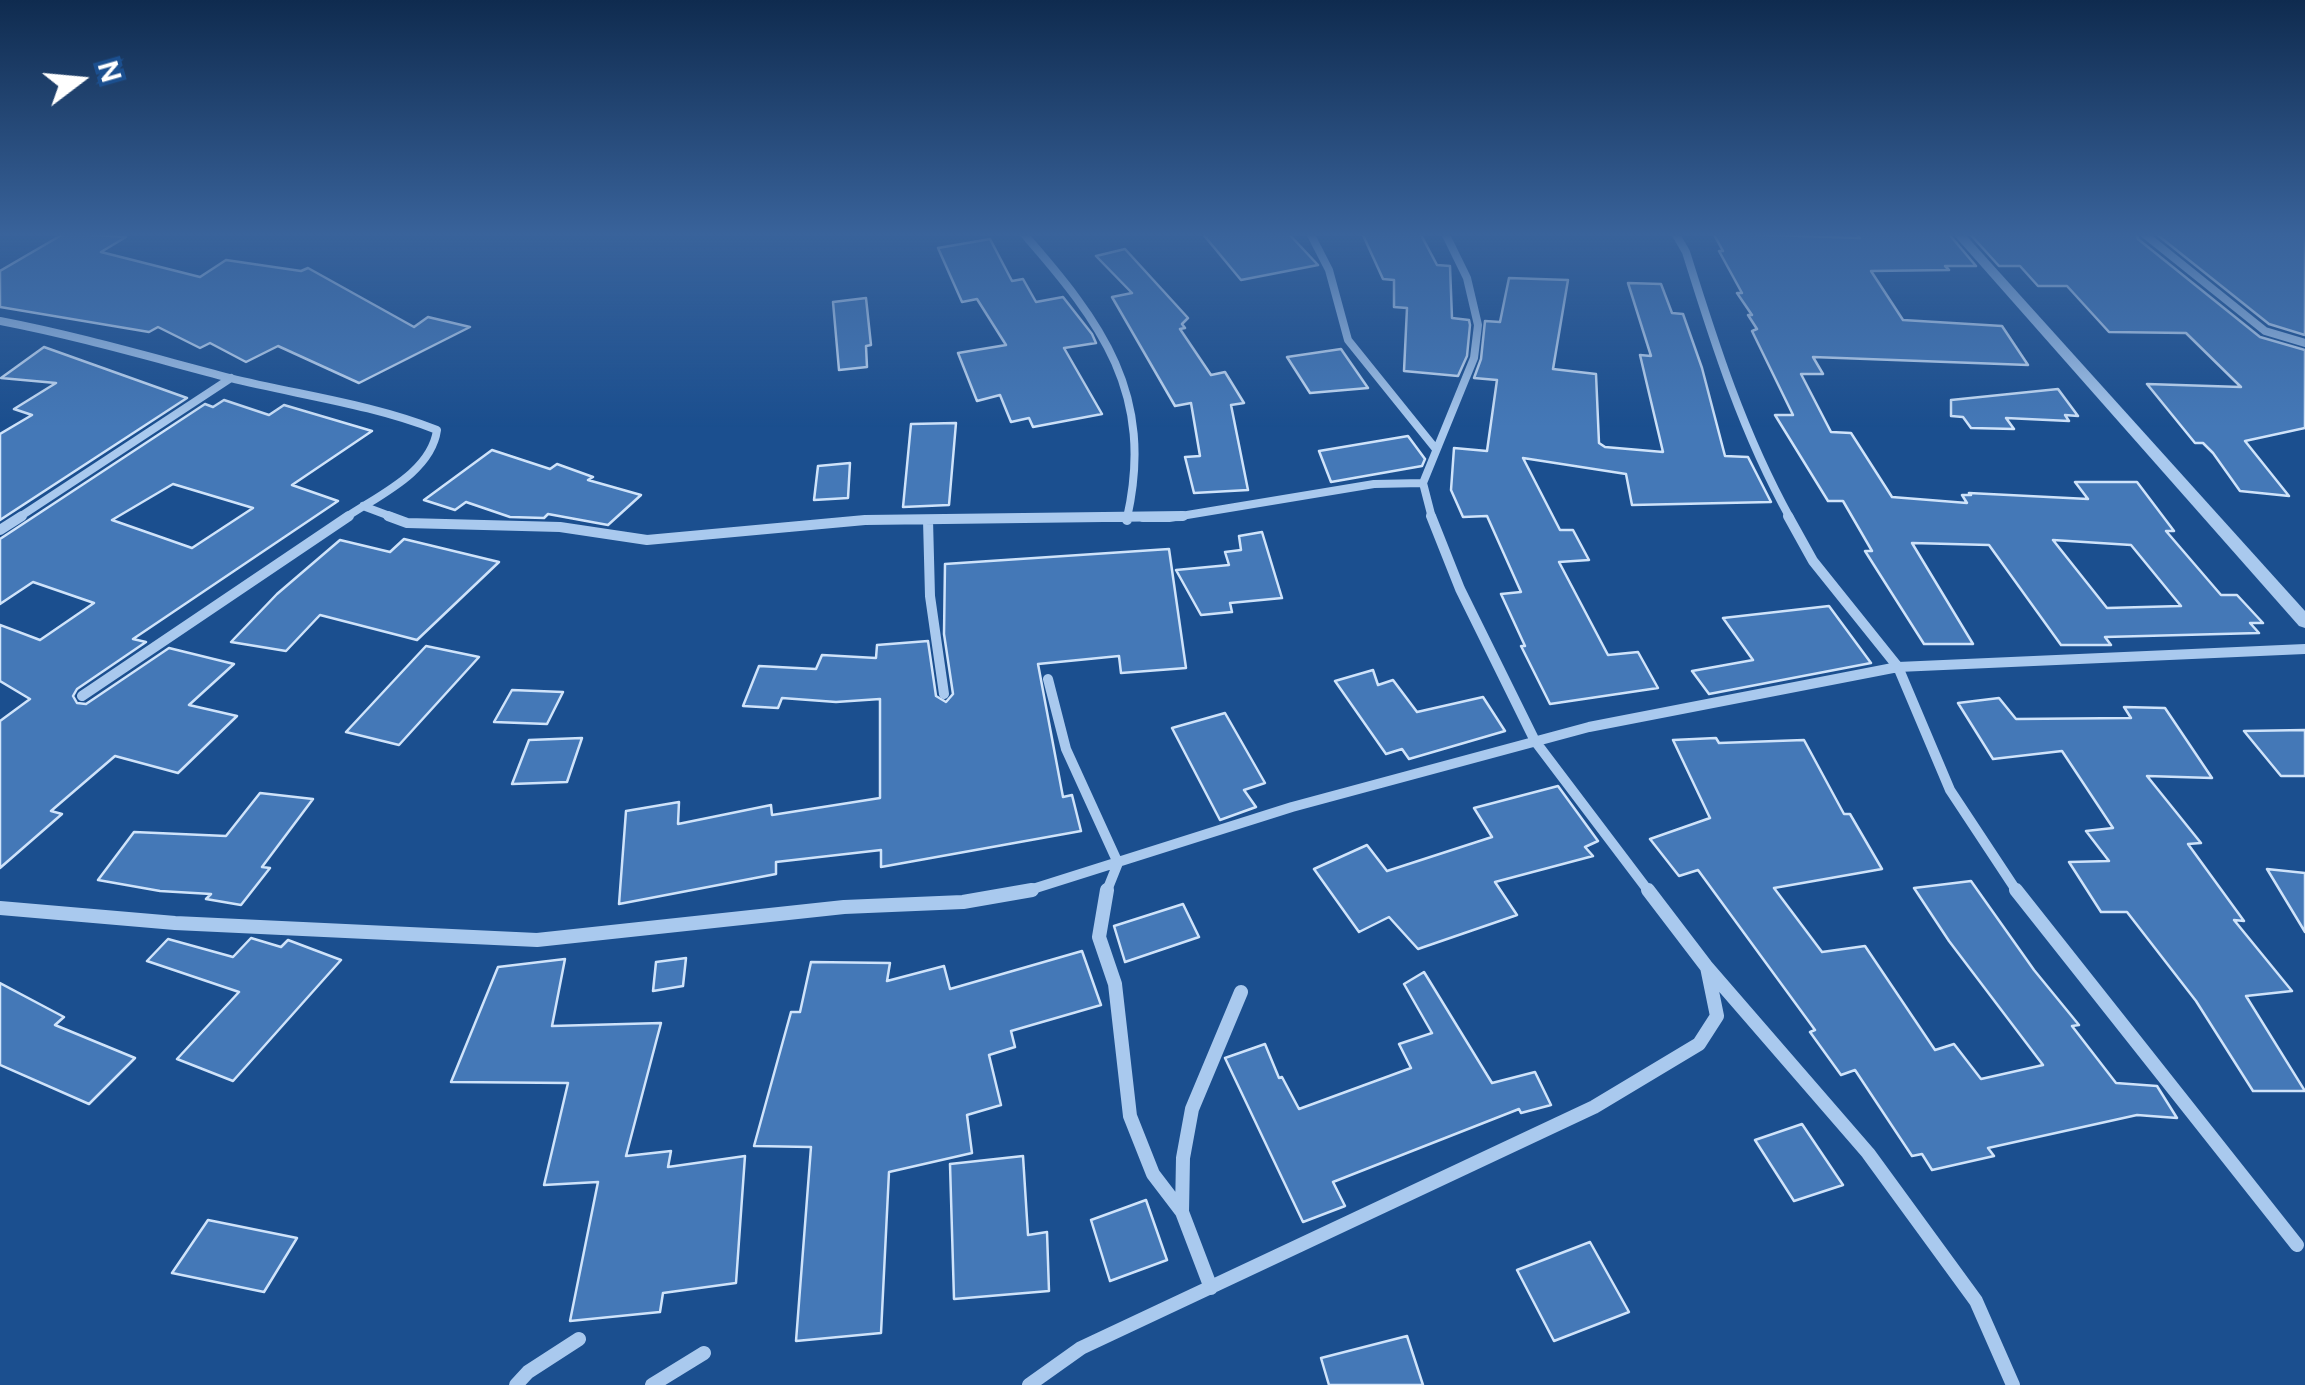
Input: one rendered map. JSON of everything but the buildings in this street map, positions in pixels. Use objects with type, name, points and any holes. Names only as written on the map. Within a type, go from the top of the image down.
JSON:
[{"type":"street","points":[[1076,298],[1120,377],[1136,426],[1137,478],[1127,520]]},
{"type":"street","points":[[1337,298],[1348,340],[1435,448]]},
{"type":"street","points":[[1472,298],[1478,325],[1474,358],[1423,483],[1436,533],[1460,589],[1535,741],[1706,966],[1868,1153],[1976,1301],[2012,1385]]},
{"type":"street","points":[[1700,298],[1726,384],[1779,502],[1813,561],[1898,668],[1950,790],[2006,878],[2297,1245]]},
{"type":"street","points":[[2016,298],[2305,622]]},
{"type":"street","points":[[2223,298],[2265,331],[2305,343]]},
{"type":"street","points":[[0,321],[93,339],[231,378],[407,418],[437,430],[436,445],[422,464],[82,696]]},
{"type":"street","points":[[0,530],[231,378]]},
{"type":"street","points":[[363,506],[408,523],[560,526],[648,540],[828,522],[1170,518],[1374,484],[1423,483]]},
{"type":"street","points":[[928,520],[930,596],[944,694]]},
{"type":"street","points":[[0,908],[212,925],[537,940],[844,907],[963,902],[1030,891],[1292,807],[1589,726],[1898,668],[2305,649]]},
{"type":"street","points":[[1048,678],[1066,749],[1118,862],[1104,899],[1099,937],[1115,984],[1130,1116],[1153,1174],[1182,1212],[1211,1288]]},
{"type":"street","points":[[1029,1385],[1080,1348],[1594,1107],[1700,1044],[1717,1016],[1706,966]]},
{"type":"street","points":[[1182,1212],[1183,1158],[1192,1109],[1241,992]]},
{"type":"street","points":[[516,1385],[528,1372],[579,1338]]},
{"type":"street","points":[[652,1385],[704,1353]]}]
